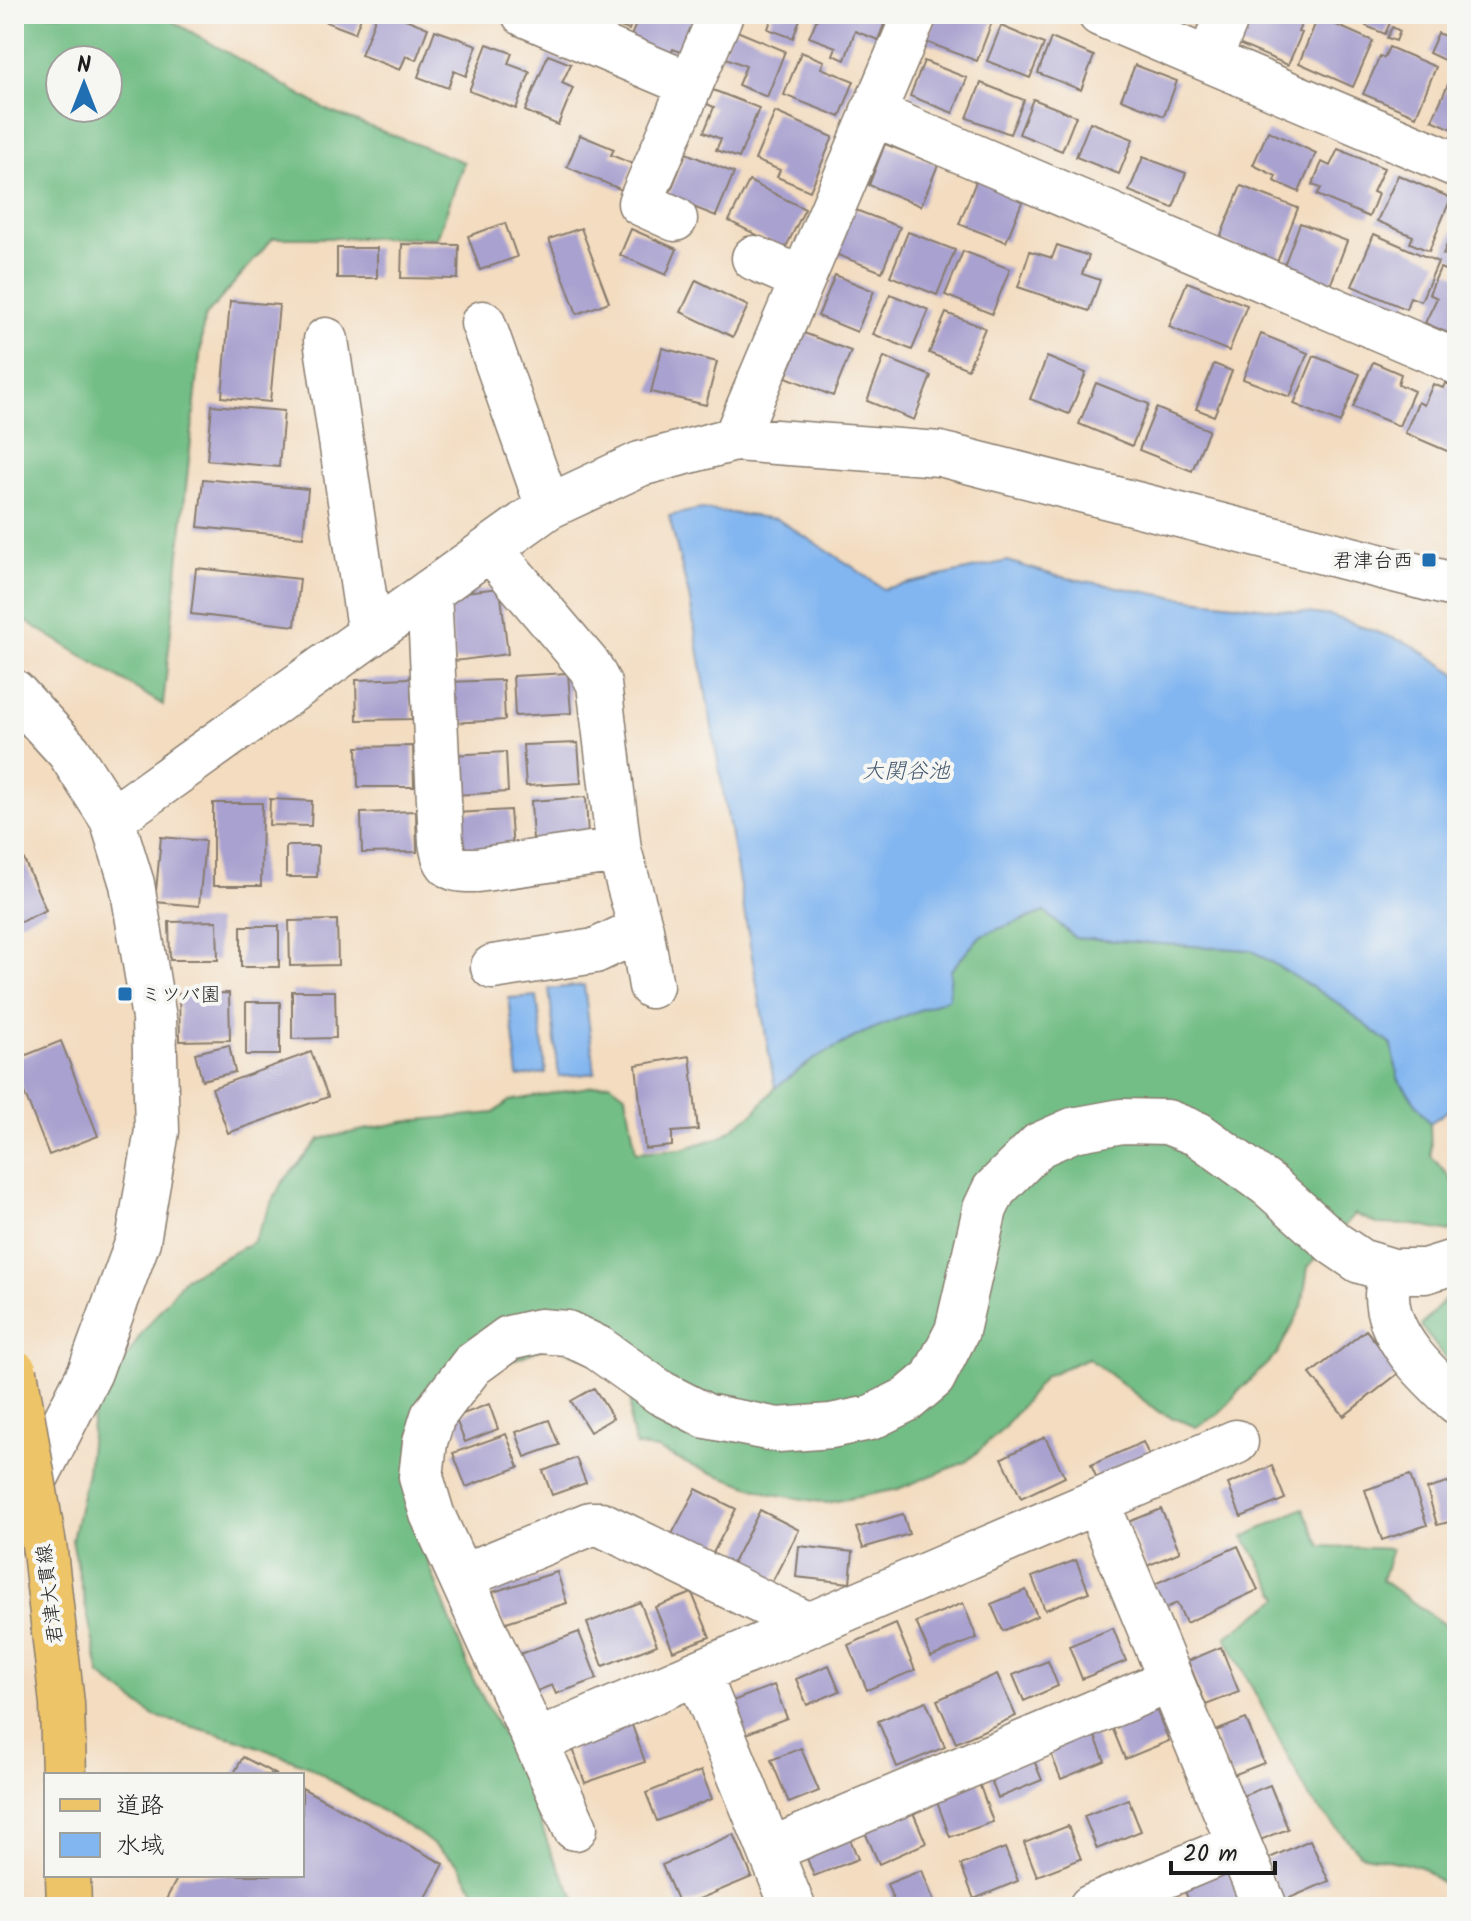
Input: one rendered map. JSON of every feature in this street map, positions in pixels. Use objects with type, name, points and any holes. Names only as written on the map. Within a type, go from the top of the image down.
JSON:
[{"type":"main road","name":"君津大貫線","points":[[14,1370],[45,1551],[62,1704],[64,1773]]},
{"type":"main road","points":[[68,1877],[69,1907]]},
{"type":"street","points":[[524,14],[689,84]]},
{"type":"street","points":[[675,219],[640,203],[721,14]]},
{"type":"street","points":[[735,439],[915,14]]},
{"type":"street","points":[[1100,14],[1457,165]]},
{"type":"street","points":[[1209,60],[1228,14]]},
{"type":"street","points":[[872,113],[1457,362]]},
{"type":"street","points":[[754,258],[802,279]]},
{"type":"street","points":[[483,323],[548,507]]},
{"type":"street","points":[[326,340],[370,635]]},
{"type":"street","points":[[112,819],[548,507],[640,464],[735,439],[940,454],[1457,586]]},
{"type":"street","points":[[490,549],[590,667],[599,684],[619,850],[641,929],[651,986]]},
{"type":"street","points":[[429,592],[441,842],[448,866],[458,870],[477,870],[619,850]]},
{"type":"street","points":[[14,692],[69,752],[112,819],[132,884],[154,1018],[157,1131],[138,1241],[90,1372],[14,1521]]},
{"type":"street","points":[[493,967],[595,951],[641,929]]},
{"type":"street","points":[[575,1828],[432,1514],[421,1477],[425,1442],[433,1416],[472,1365],[509,1338],[540,1331],[567,1333],[598,1348],[661,1393],[706,1416],[778,1430],[831,1426],[870,1418],[908,1399],[933,1378],[957,1331],[985,1209],[994,1190],[1039,1145],[1073,1130],[1122,1121],[1167,1122],[1198,1134],[1270,1186],[1335,1244],[1360,1261],[1393,1271],[1425,1271],[1457,1261]]},
{"type":"street","points":[[1393,1271],[1387,1293],[1393,1328],[1420,1364],[1457,1402]]},
{"type":"street","points":[[536,1742],[1236,1442]]},
{"type":"street","points":[[1097,1502],[1265,1907]]},
{"type":"street","points":[[461,1577],[590,1524],[601,1524],[809,1625]]},
{"type":"street","points":[[698,1673],[793,1907]]},
{"type":"street","points":[[770,1850],[1171,1680]]},
{"type":"street","points":[[1091,1907],[1239,1845]]},
{"type":"green space","points":[[14,14],[160,14],[331,112],[464,162],[437,238],[273,238],[204,318],[163,705],[14,614]]},
{"type":"green space","points":[[1045,912],[1075,938],[1251,950],[1335,1001],[1392,1045],[1398,1078],[1430,1123],[1431,1156],[1453,1184],[1457,1217],[1450,1232],[1414,1225],[1377,1224],[1355,1214],[1308,1267],[1302,1307],[1277,1354],[1219,1414],[1196,1427],[1159,1412],[1088,1358],[1045,1376],[1003,1429],[966,1462],[898,1489],[827,1503],[772,1494],[692,1466],[657,1449],[636,1446],[630,1425],[632,1374],[551,1345],[478,1374],[410,1505],[429,1565],[473,1679],[526,1780],[551,1853],[580,1907],[486,1907],[457,1863],[418,1833],[306,1765],[240,1740],[154,1716],[100,1675],[72,1540],[87,1472],[93,1414],[139,1337],[185,1278],[253,1242],[281,1184],[320,1139],[408,1121],[494,1113],[509,1101],[610,1083],[626,1095],[636,1152],[682,1149],[721,1137],[755,1112],[775,1088],[815,1058],[863,1033],[951,970],[981,935]]},
{"type":"green space","points":[[1457,1286],[1457,1374],[1421,1326]]},
{"type":"green space","points":[[1303,1508],[1321,1546],[1392,1549],[1382,1580],[1453,1631],[1457,1625],[1457,1890],[1452,1892],[1421,1867],[1360,1854],[1310,1799],[1226,1637],[1280,1598],[1244,1537]]},
{"type":"water","name":"大関谷池","points":[[700,509],[777,519],[883,589],[1007,561],[1057,576],[1168,596],[1332,616],[1410,644],[1457,674],[1457,1104],[1430,1123],[1398,1078],[1392,1045],[1335,1001],[1251,950],[1075,938],[1045,912],[981,935],[951,970],[949,998],[863,1033],[815,1058],[775,1088],[689,596],[669,516]]},
{"type":"water","points":[[584,985],[595,1073],[559,1077],[549,989]]},
{"type":"water","points":[[537,996],[546,1073],[518,1077],[509,998]]},
{"type":"building","points":[[322,14],[362,14],[355,33],[326,22],[330,17]]},
{"type":"building","points":[[377,14],[393,14],[428,28],[416,60],[406,56],[400,70],[361,55]]},
{"type":"building","points":[[583,14],[634,14],[629,30]]},
{"type":"building","points":[[640,14],[697,14],[681,52],[673,49],[669,57],[629,41]]},
{"type":"building","points":[[773,14],[802,14],[793,38],[768,29]]},
{"type":"building","points":[[819,14],[873,14],[886,19],[878,40],[855,31],[845,60],[833,55],[836,47],[809,37]]},
{"type":"building","points":[[937,14],[995,14],[977,61],[926,42]]},
{"type":"building","points":[[1167,14],[1192,14],[1188,23]]},
{"type":"building","points":[[1249,14],[1305,15],[1298,32],[1302,33],[1288,65],[1236,43]]},
{"type":"building","points":[[1371,14],[1394,14],[1385,34],[1366,26]]},
{"type":"building","points":[[1318,17],[1373,41],[1353,87],[1299,63]]},
{"type":"building","points":[[1001,26],[1044,44],[1030,78],[987,61]]},
{"type":"building","points":[[1392,27],[1400,31],[1396,41],[1387,38]]},
{"type":"building","points":[[732,29],[785,51],[767,97],[738,85],[746,66],[721,56]]},
{"type":"building","points":[[435,30],[477,45],[466,76],[454,71],[448,88],[418,77]]},
{"type":"building","points":[[1438,33],[1457,42],[1448,62],[1429,53]]},
{"type":"building","points":[[1051,38],[1094,56],[1081,90],[1038,73]]},
{"type":"building","points":[[487,44],[512,53],[508,64],[530,72],[516,109],[469,91]]},
{"type":"building","points":[[1389,47],[1436,67],[1416,116],[1363,94],[1380,56],[1384,58]]},
{"type":"building","points":[[801,52],[824,61],[821,68],[854,81],[840,117],[784,95]]},
{"type":"building","points":[[548,55],[571,64],[562,83],[573,88],[558,125],[525,111]]},
{"type":"building","points":[[924,61],[967,78],[953,113],[910,96]]},
{"type":"building","points":[[1135,65],[1177,81],[1164,116],[1121,99]]},
{"type":"building","points":[[1449,82],[1457,86],[1457,131],[1432,120]]},
{"type":"building","points":[[981,83],[1024,100],[1010,134],[967,118]]},
{"type":"building","points":[[713,90],[759,108],[739,158],[716,150],[721,139],[704,132],[714,107],[707,104]]},
{"type":"building","points":[[1033,99],[1076,116],[1062,151],[1019,134]]},
{"type":"building","points":[[775,112],[833,137],[810,191],[777,177],[780,170],[755,160]]},
{"type":"building","points":[[1090,122],[1133,139],[1119,174],[1076,157]]},
{"type":"building","points":[[1268,131],[1316,153],[1299,192],[1274,181],[1276,176],[1253,165]]},
{"type":"building","points":[[580,135],[614,149],[611,155],[633,164],[622,190],[567,167]]},
{"type":"building","points":[[885,144],[938,165],[921,206],[869,185]]},
{"type":"building","points":[[1338,149],[1384,168],[1373,192],[1378,194],[1369,217],[1317,195],[1321,188],[1312,185],[1322,162],[1330,166]]},
{"type":"building","points":[[686,153],[734,173],[716,216],[668,197]]},
{"type":"building","points":[[1143,157],[1186,173],[1173,208],[1129,191]]},
{"type":"building","points":[[1398,175],[1451,198],[1429,251],[1410,243],[1413,236],[1377,221]]},
{"type":"building","points":[[977,179],[1024,197],[1006,242],[959,224]]},
{"type":"building","points":[[749,181],[805,209],[785,249],[729,221]]},
{"type":"building","points":[[1241,186],[1298,208],[1277,262],[1219,240]]},
{"type":"building","points":[[853,209],[900,227],[882,272],[835,254]]},
{"type":"building","points":[[1457,220],[1457,260],[1443,254]]},
{"type":"building","points":[[505,223],[517,257],[480,270],[468,236]]},
{"type":"building","points":[[1300,223],[1347,241],[1330,286],[1283,268]]},
{"type":"building","points":[[581,228],[609,302],[577,314],[549,239]]},
{"type":"building","points":[[631,229],[677,249],[666,275],[620,255]]},
{"type":"building","points":[[908,232],[955,250],[937,295],[890,276]]},
{"type":"building","points":[[1374,234],[1438,262],[1421,301],[1410,297],[1406,309],[1352,286]]},
{"type":"building","points":[[402,244],[459,245],[458,279],[401,278]]},
{"type":"building","points":[[1057,245],[1089,256],[1082,274],[1100,280],[1089,311],[1018,287],[1030,251],[1052,258]]},
{"type":"building","points":[[337,248],[377,248],[377,278],[337,278]]},
{"type":"building","points":[[963,251],[1010,269],[992,314],[945,295]]},
{"type":"building","points":[[1440,268],[1457,275],[1457,337],[1425,323],[1437,298],[1429,294]]},
{"type":"building","points":[[835,275],[874,291],[857,332],[818,316]]},
{"type":"building","points":[[696,280],[748,306],[733,337],[681,312]]},
{"type":"building","points":[[1187,282],[1247,305],[1229,351],[1169,327]]},
{"type":"building","points":[[890,294],[929,310],[912,350],[873,334]]},
{"type":"building","points":[[230,301],[279,305],[270,402],[222,397]]},
{"type":"building","points":[[946,313],[985,328],[968,369],[929,353]]},
{"type":"building","points":[[804,333],[851,351],[833,396],[786,377]]},
{"type":"building","points":[[1261,334],[1308,353],[1290,397],[1243,379]]},
{"type":"building","points":[[662,348],[717,362],[706,405],[651,392]]},
{"type":"building","points":[[1314,356],[1360,374],[1340,423],[1294,404]]},
{"type":"building","points":[[884,357],[931,376],[914,420],[867,401]]},
{"type":"building","points":[[1047,357],[1086,373],[1069,414],[1030,399]]},
{"type":"building","points":[[1373,362],[1401,374],[1398,384],[1414,391],[1399,426],[1353,407]]},
{"type":"building","points":[[1214,364],[1232,371],[1214,416],[1196,409]]},
{"type":"building","points":[[1096,383],[1149,404],[1132,446],[1079,424]]},
{"type":"building","points":[[1445,383],[1457,388],[1457,447],[1454,454],[1405,433],[1418,402],[1424,405],[1433,384],[1443,388]]},
{"type":"building","points":[[212,405],[284,411],[279,467],[207,460]]},
{"type":"building","points":[[1156,408],[1209,430],[1192,471],[1139,450]]},
{"type":"building","points":[[203,479],[308,489],[303,537],[198,527]]},
{"type":"building","points":[[196,568],[300,579],[295,626],[191,614]]},
{"type":"building","points":[[500,588],[508,654],[455,661],[447,594]]},
{"type":"building","points":[[568,673],[571,713],[515,716],[513,676]]},
{"type":"building","points":[[411,678],[412,719],[357,720],[356,680]]},
{"type":"building","points":[[503,680],[505,720],[450,723],[448,682]]},
{"type":"building","points":[[578,743],[581,783],[526,786],[523,745]]},
{"type":"building","points":[[413,746],[414,787],[358,787],[357,747]]},
{"type":"building","points":[[506,752],[508,792],[453,795],[451,755]]},
{"type":"building","points":[[586,797],[588,838],[533,841],[531,801]]},
{"type":"building","points":[[270,799],[312,801],[311,826],[269,825]]},
{"type":"building","points":[[213,803],[262,803],[261,886],[213,886]]},
{"type":"building","points":[[510,810],[513,850],[458,853],[455,813]]},
{"type":"building","points":[[416,811],[417,852],[362,853],[361,813]]},
{"type":"building","points":[[14,837],[46,910],[14,925]]},
{"type":"building","points":[[161,837],[205,841],[199,906],[155,902]]},
{"type":"building","points":[[286,846],[318,846],[317,877],[286,877]]},
{"type":"building","points":[[337,920],[338,965],[290,966],[289,921]]},
{"type":"building","points":[[217,921],[218,960],[170,960],[169,922]]},
{"type":"building","points":[[241,926],[279,926],[279,967],[241,967]]},
{"type":"building","points":[[292,991],[335,991],[336,1038],[292,1039]]},
{"type":"building","points":[[229,993],[230,1040],[180,1041],[179,994]]},
{"type":"building","points":[[246,1002],[280,1002],[280,1055],[246,1055]]},
{"type":"building","points":[[61,1041],[98,1136],[49,1155],[14,1067],[14,1060]]},
{"type":"building","points":[[229,1045],[235,1072],[202,1080],[195,1053]]},
{"type":"building","points":[[311,1052],[328,1097],[228,1133],[212,1088]]},
{"type":"building","points":[[690,1056],[698,1130],[672,1132],[672,1146],[645,1149],[636,1065]]},
{"type":"building","points":[[1366,1330],[1400,1372],[1344,1416],[1310,1374]]},
{"type":"building","points":[[594,1388],[613,1418],[590,1432],[571,1401]]},
{"type":"building","points":[[489,1404],[498,1429],[465,1442],[455,1417]]},
{"type":"building","points":[[549,1420],[559,1445],[525,1457],[516,1432]]},
{"type":"building","points":[[506,1434],[519,1467],[466,1487],[453,1453]]},
{"type":"building","points":[[1045,1437],[1065,1477],[1021,1498],[1002,1458]]},
{"type":"building","points":[[1143,1442],[1152,1462],[1100,1486],[1091,1465]]},
{"type":"building","points":[[576,1458],[586,1483],[552,1495],[543,1471]]},
{"type":"building","points":[[1272,1466],[1285,1499],[1241,1517],[1228,1484]]},
{"type":"building","points":[[1410,1475],[1427,1525],[1382,1540],[1365,1490]]},
{"type":"building","points":[[1457,1480],[1457,1520],[1437,1525],[1427,1489]]},
{"type":"building","points":[[696,1489],[736,1509],[712,1555],[672,1534]]},
{"type":"building","points":[[1161,1509],[1180,1552],[1147,1566],[1128,1522]]},
{"type":"building","points":[[760,1510],[799,1530],[771,1584],[732,1565]]},
{"type":"building","points":[[903,1514],[909,1534],[863,1548],[856,1528]]},
{"type":"building","points":[[799,1546],[853,1552],[850,1583],[796,1577]]},
{"type":"building","points":[[1238,1546],[1258,1590],[1186,1623],[1177,1603],[1159,1611],[1148,1587]]},
{"type":"building","points":[[1076,1560],[1089,1592],[1045,1610],[1032,1577]]},
{"type":"building","points":[[557,1572],[567,1603],[503,1623],[493,1592]]},
{"type":"building","points":[[1026,1590],[1037,1616],[1003,1631],[991,1604]]},
{"type":"building","points":[[692,1593],[710,1637],[673,1651],[655,1607]]},
{"type":"building","points":[[640,1602],[657,1645],[603,1666],[587,1623]]},
{"type":"building","points":[[963,1603],[977,1638],[931,1657],[916,1622]]},
{"type":"building","points":[[896,1624],[915,1670],[867,1690],[848,1645]]},
{"type":"building","points":[[1113,1628],[1126,1661],[1082,1679],[1069,1646]]},
{"type":"building","points":[[579,1632],[597,1679],[556,1694],[552,1685],[532,1693],[517,1655]]},
{"type":"building","points":[[1221,1647],[1239,1692],[1206,1705],[1188,1661]]},
{"type":"building","points":[[1048,1661],[1058,1686],[1024,1701],[1013,1675]]},
{"type":"building","points":[[829,1665],[840,1691],[807,1705],[796,1679]]},
{"type":"building","points":[[997,1674],[1016,1716],[956,1743],[937,1700]]},
{"type":"building","points":[[774,1685],[787,1718],[743,1735],[730,1702]]},
{"type":"building","points":[[926,1701],[945,1747],[897,1767],[878,1721]]},
{"type":"building","points":[[1156,1709],[1169,1741],[1125,1759],[1112,1727]]},
{"type":"building","points":[[1246,1719],[1264,1763],[1231,1776],[1213,1732]]},
{"type":"building","points":[[631,1722],[645,1762],[585,1783],[571,1743]]},
{"type":"building","points":[[1092,1729],[1105,1761],[1061,1779],[1048,1746]]},
{"type":"building","points":[[801,1748],[819,1791],[789,1803],[771,1760]]},
{"type":"building","points":[[1029,1748],[1042,1780],[998,1798],[985,1765]]},
{"type":"building","points":[[243,1757],[273,1773],[234,1773]]},
{"type":"building","points":[[701,1771],[712,1799],[657,1821],[646,1793]]},
{"type":"building","points":[[976,1775],[993,1822],[950,1837],[933,1791]]},
{"type":"building","points":[[1270,1785],[1288,1829],[1255,1842],[1237,1798]]},
{"type":"building","points":[[304,1789],[444,1864],[421,1907],[162,1907],[178,1877],[304,1877]]},
{"type":"building","points":[[1128,1799],[1141,1831],[1097,1849],[1084,1816]]},
{"type":"building","points":[[912,1810],[926,1843],[879,1864],[864,1830]]},
{"type":"building","points":[[845,1826],[858,1859],[814,1876],[801,1843]]},
{"type":"building","points":[[1068,1826],[1081,1859],[1037,1876],[1024,1843]]},
{"type":"building","points":[[734,1834],[752,1877],[680,1907],[662,1865]]},
{"type":"building","points":[[1310,1840],[1329,1881],[1283,1901],[1265,1860]]},
{"type":"building","points":[[1005,1848],[1018,1881],[974,1899],[961,1865]]},
{"type":"building","points":[[1231,1865],[1249,1907],[1192,1907],[1182,1885]]},
{"type":"building","points":[[922,1870],[936,1907],[896,1907],[887,1884]]},
{"type":"place","name":"君津台西","points":[[1429,560]]},
{"type":"place","name":"ミツバ園","points":[[125,994]]}]
